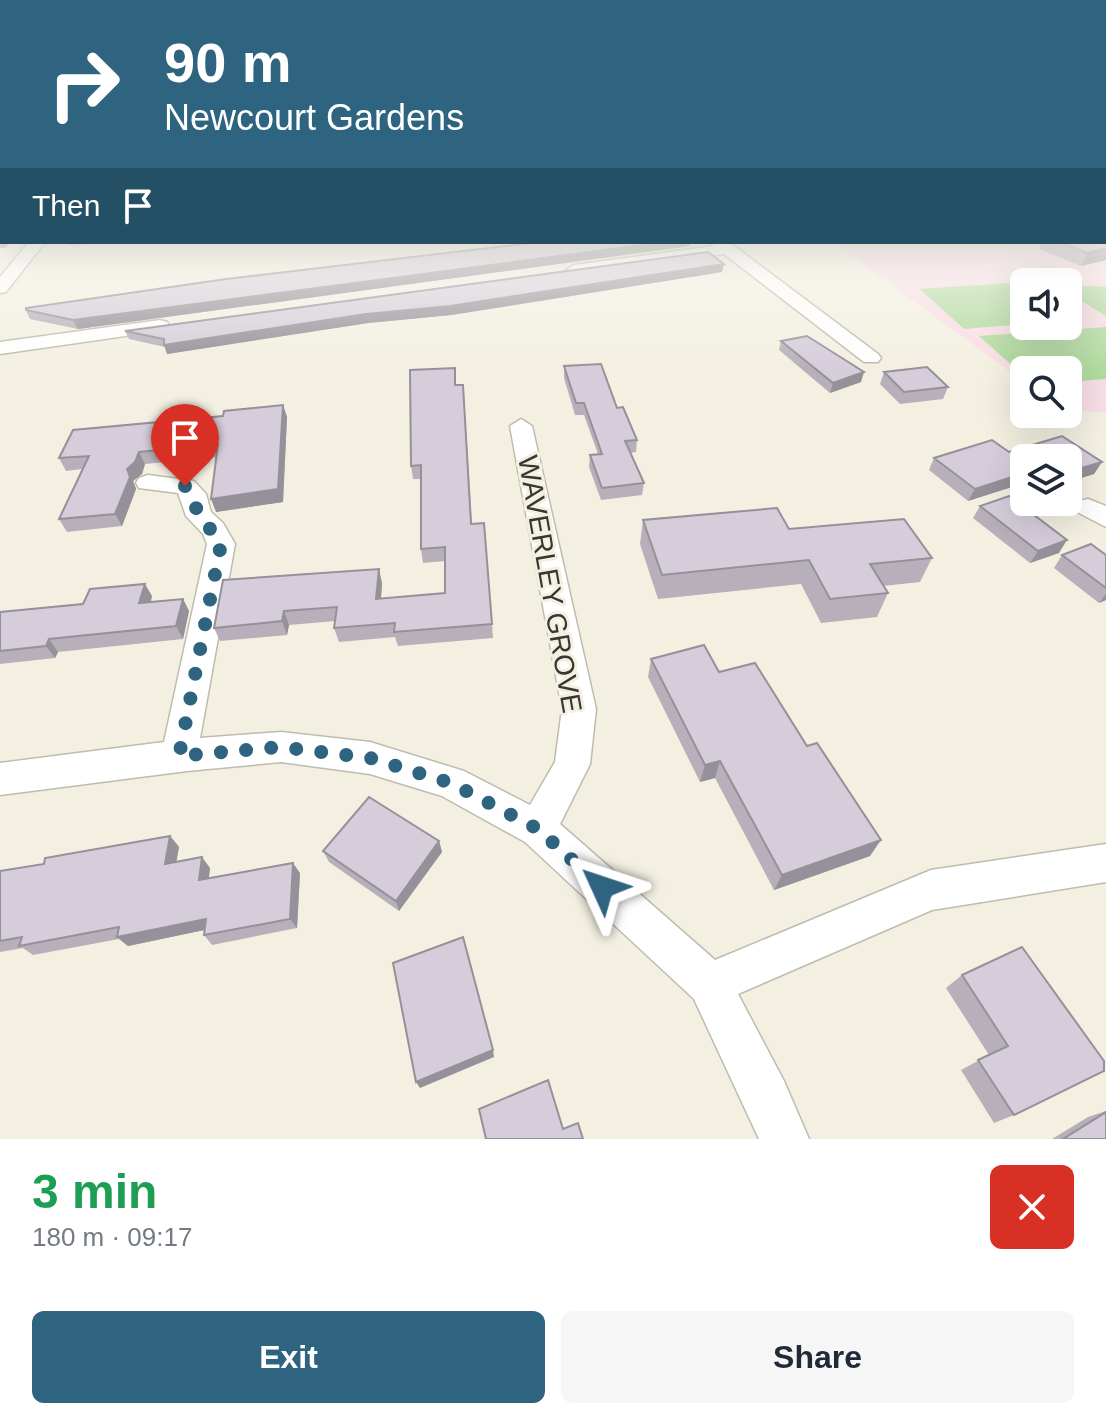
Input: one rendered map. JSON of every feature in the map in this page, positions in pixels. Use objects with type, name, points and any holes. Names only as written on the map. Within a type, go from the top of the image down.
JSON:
[{"type":"street","points":[[0,288],[19,264]]},
{"type":"street","points":[[554,273],[607,264]]},
{"type":"street","points":[[748,264],[871,358]]},
{"type":"street","points":[[0,348],[174,324]]},
{"type":"street","name":"WAVERLEY GROVE","points":[[521,426],[579,709],[572,764],[538,829]]},
{"type":"street","points":[[148,483],[185,486],[193,494],[199,516],[214,529],[221,544],[179,756]]},
{"type":"street","points":[[0,779],[179,756],[281,747],[370,758],[451,783],[538,829],[709,984],[767,1098],[784,1139]]},
{"type":"street","points":[[709,984],[931,890],[1106,863]]},
{"type":"shaded area","points":[[863,264],[1106,264],[1106,287],[1082,286],[1082,268],[1010,268],[1010,340],[1082,340],[1082,301],[1106,316],[1106,413],[1082,410],[1082,356],[1010,356],[1010,372]]},
{"type":"green space","points":[[1010,283],[1010,325],[964,329],[920,289]]},
{"type":"green space","points":[[1082,286],[1106,287],[1106,316],[1082,301]]},
{"type":"green space","points":[[1106,327],[1106,379],[1082,381],[1082,356],[1010,356],[1010,364],[979,336],[1010,334],[1010,340],[1082,340],[1082,329]]},
{"type":"building","points":[[352,264],[497,264],[73,320],[26,310],[226,279]]},
{"type":"building","points":[[618,264],[723,264],[164,345],[164,339],[125,331]]},
{"type":"building","points":[[807,336],[864,372],[833,383],[781,341]]},
{"type":"building","points":[[601,364],[617,408],[623,407],[637,440],[625,441],[644,483],[602,488],[590,455],[602,454],[584,403],[576,403],[564,366]]},
{"type":"building","points":[[927,367],[948,387],[904,392],[884,372]]},
{"type":"building","points":[[455,368],[455,385],[463,385],[471,524],[484,523],[492,624],[394,632],[395,623],[334,628],[337,607],[284,611],[282,621],[214,628],[223,580],[379,569],[376,599],[445,593],[445,547],[421,549],[421,465],[411,466],[410,370]]},
{"type":"building","points":[[283,405],[278,489],[211,499],[218,444],[139,452],[135,462],[127,469],[130,477],[115,514],[59,519],[89,456],[59,458],[73,430],[223,416],[224,411]]},
{"type":"building","points":[[1062,436],[1074,444],[1036,444]]},
{"type":"building","points":[[992,440],[1009,452],[1010,478],[975,489],[934,458]]},
{"type":"building","points":[[1082,449],[1102,462],[1082,468]]},
{"type":"building","points":[[1009,496],[1010,516],[1035,516],[1067,540],[1038,551],[980,506]]},
{"type":"building","points":[[777,508],[789,529],[904,519],[932,558],[870,564],[888,593],[830,599],[809,560],[662,575],[643,520]]},
{"type":"building","points":[[1091,544],[1106,555],[1106,588],[1062,555]]},
{"type":"building","points":[[145,584],[139,603],[183,599],[176,626],[49,639],[46,646],[0,651],[0,612],[83,604],[90,589]]},
{"type":"building","points":[[704,645],[719,672],[755,663],[807,746],[817,743],[881,840],[782,875],[720,761],[705,765],[651,659]]},
{"type":"building","points":[[369,797],[439,841],[396,901],[323,851]]},
{"type":"building","points":[[170,836],[165,864],[202,857],[199,880],[293,863],[290,919],[204,935],[206,919],[117,937],[119,927],[19,946],[22,937],[0,941],[0,871],[44,864],[45,858]]},
{"type":"building","points":[[463,937],[493,1050],[416,1082],[393,963]]},
{"type":"building","points":[[1022,947],[1104,1061],[1104,1071],[1014,1115],[978,1060],[1008,1046],[962,975]]},
{"type":"building","points":[[548,1080],[563,1129],[578,1123],[583,1139],[486,1139],[479,1109]]},
{"type":"building","points":[[1106,1112],[1106,1139],[1063,1139]]},
{"type":"route","points":[[185,486],[193,494],[199,516],[214,529],[221,544],[179,756],[281,747],[370,758],[451,783],[538,829],[602,887]]}]
